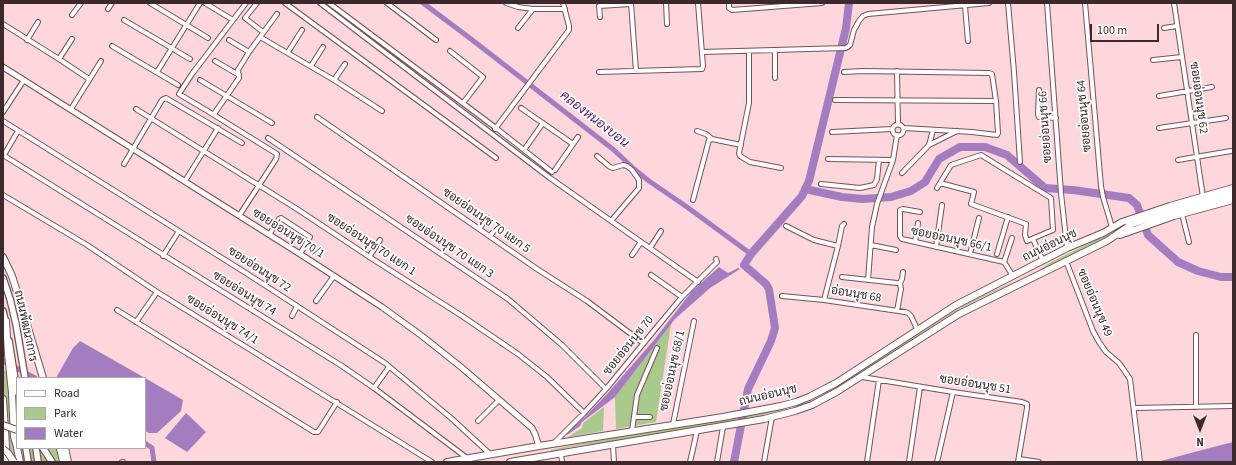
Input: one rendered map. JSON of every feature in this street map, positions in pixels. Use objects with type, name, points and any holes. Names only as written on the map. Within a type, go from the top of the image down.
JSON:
[{"type":"main road","name":"ถนนอ่อนนุช","points":[[1103,233],[1122,222],[1233,188]]},
{"type":"main road","name":"ถนนอ่อนนุช","points":[[447,462],[723,417],[796,402],[822,391],[836,383],[956,305],[1067,248],[1103,233],[1233,194]]},
{"type":"main road","name":"ถนนอ่อนนุช","points":[[1106,240],[1166,219],[1233,200]]},
{"type":"main road","name":"ถนนอ่อนนุช","points":[[510,462],[724,427],[795,411],[827,398],[959,314],[1066,261],[1106,240],[1132,224]]},
{"type":"main road","points":[[3,257],[12,276],[45,377]]},
{"type":"main road","name":"ถนนพัฒนาการ","points":[[3,278],[16,324],[25,377]]},
{"type":"main road","name":"ถนนพัฒนาการ","points":[[3,310],[6,321]]},
{"type":"main road","points":[[6,321],[12,373],[14,437],[16,444]]},
{"type":"main road","name":"ถนนพัฒนาการ","points":[[12,373],[16,388]]},
{"type":"main road","points":[[3,399],[6,460]]},
{"type":"main road","points":[[3,425],[16,430]]},
{"type":"main road","points":[[539,446],[540,457]]},
{"type":"main road","points":[[3,449],[8,453],[14,462]]},
{"type":"main road","points":[[17,449],[20,462]]},
{"type":"main road","points":[[26,449],[28,462]]},
{"type":"main road","points":[[36,449],[38,462]]},
{"type":"main road","points":[[44,449],[52,462]]},
{"type":"main road","points":[[60,449],[62,462]]},
{"type":"main road","points":[[66,449],[68,462]]},
{"type":"street","points":[[72,15],[81,3]]},
{"type":"street","points":[[108,9],[112,3]]},
{"type":"street","points":[[150,3],[208,38]]},
{"type":"street","points":[[157,72],[200,3]]},
{"type":"street","points":[[205,3],[233,20]]},
{"type":"street","points":[[239,216],[276,159],[277,154],[214,114],[179,94],[246,3]]},
{"type":"street","points":[[257,3],[245,18],[264,32]]},
{"type":"street","points":[[285,3],[496,158]]},
{"type":"street","points":[[320,3],[550,178],[698,282]]},
{"type":"street","points":[[330,3],[553,171],[578,137]]},
{"type":"street","points":[[387,3],[436,40]]},
{"type":"street","points":[[506,3],[532,9],[564,9]]},
{"type":"street","points":[[492,133],[569,30],[563,3]]},
{"type":"street","points":[[666,3],[667,24]]},
{"type":"street","points":[[599,72],[702,69],[698,3]]},
{"type":"street","points":[[728,3],[728,8],[732,10],[822,3]]},
{"type":"street","points":[[702,52],[846,48],[850,45],[854,30],[859,21],[863,16],[868,14],[989,3]]},
{"type":"street","points":[[1008,3],[1020,162]]},
{"type":"street","name":"ซอยอ่อนนุช 66","points":[[1046,3],[1061,193],[1067,248]]},
{"type":"street","name":"ซอยอ่อนนุช 64","points":[[1085,3],[1101,186],[1112,227]]},
{"type":"street","name":"ซอยอ่อนนุช 62","points":[[1174,3],[1203,197]]},
{"type":"street","points":[[600,17],[599,6],[631,4],[636,72]]},
{"type":"street","points":[[965,6],[968,41]]},
{"type":"street","points":[[518,28],[532,9]]},
{"type":"street","points":[[214,114],[239,78],[238,70],[249,52],[277,14]]},
{"type":"street","points":[[124,20],[190,59]]},
{"type":"street","points":[[27,40],[38,22]]},
{"type":"street","points":[[3,24],[89,79]]},
{"type":"street","points":[[1164,28],[1177,26]]},
{"type":"street","points":[[288,52],[302,30]]},
{"type":"street","points":[[260,37],[288,52],[382,111]]},
{"type":"street","points":[[59,59],[72,39]]},
{"type":"street","points":[[229,40],[249,52]]},
{"type":"street","points":[[112,46],[178,85]]},
{"type":"street","points":[[311,66],[324,47]]},
{"type":"street","points":[[775,50],[775,78]]},
{"type":"street","points":[[450,51],[483,77],[463,103]]},
{"type":"street","points":[[749,51],[749,103],[739,153],[741,158],[750,162],[781,168]]},
{"type":"street","points":[[1153,60],[1182,58]]},
{"type":"street","points":[[71,109],[101,61]]},
{"type":"street","points":[[215,61],[238,74]]},
{"type":"street","points":[[334,80],[345,64]]},
{"type":"street","name":"ซอยอ่อนนุช 70/1","points":[[3,67],[269,234],[382,307],[422,336],[471,375],[532,428],[539,446]]},
{"type":"street","points":[[844,72],[897,71],[992,74],[996,101],[997,135],[904,128],[901,124],[898,124]]},
{"type":"street","points":[[897,71],[898,124]]},
{"type":"street","points":[[3,112],[24,80]]},
{"type":"street","points":[[200,80],[272,123]]},
{"type":"street","points":[[1159,96],[1212,87]]},
{"type":"street","points":[[1039,90],[1039,117],[1056,118]]},
{"type":"street","points":[[124,164],[162,100],[166,98],[242,143]]},
{"type":"street","points":[[835,100],[996,101]]},
{"type":"street","points":[[521,108],[572,144]]},
{"type":"street","name":"ซอยอ่อนนุช 70 แยก 1","points":[[136,109],[298,209],[518,354],[547,377],[584,413]]},
{"type":"street","name":"ซอยอ่อนนุช 70 แยก 5","points":[[317,117],[537,269],[587,301],[643,343]]},
{"type":"street","points":[[1159,128],[1226,118]]},
{"type":"street","name":"ซอยอ่อนนุช 72","points":[[3,121],[297,306],[389,367],[451,418],[490,454]]},
{"type":"street","points":[[524,150],[543,123]]},
{"type":"street","points":[[832,132],[892,129],[898,124]]},
{"type":"street","points":[[185,181],[218,128]]},
{"type":"street","points":[[897,135],[902,134],[904,128]]},
{"type":"street","points":[[892,129],[897,135]]},
{"type":"street","points":[[3,155],[18,130]]},
{"type":"street","points":[[929,144],[933,130]]},
{"type":"street","points":[[696,131],[706,134],[712,139],[741,145]]},
{"type":"street","points":[[902,173],[929,144],[957,131]]},
{"type":"street","points":[[868,280],[872,227],[876,204],[893,160],[897,135]]},
{"type":"street","name":"ซอยอ่อนนุช 70 แยก 3","points":[[268,138],[508,299],[562,345],[606,389]]},
{"type":"street","points":[[693,200],[709,140],[712,139]]},
{"type":"street","points":[[1178,160],[1230,151]]},
{"type":"street","name":"ซอยอ่อนนุช 74","points":[[3,155],[342,366],[374,388],[467,459]]},
{"type":"street","points":[[937,188],[950,165],[981,155],[1051,198],[1054,230],[1027,241],[1025,235],[1026,224],[971,204],[974,192],[940,184]]},
{"type":"street","points":[[597,156],[610,168],[623,165],[627,166],[639,180],[639,188],[611,221]]},
{"type":"street","points":[[828,159],[893,160]]},
{"type":"street","points":[[821,184],[860,188],[874,186],[877,179],[879,160]]},
{"type":"street","name":"ซอยอ่อนนุช 74/1","points":[[3,195],[87,245],[157,292],[432,462]]},
{"type":"street","points":[[936,246],[942,205]]},
{"type":"street","name":"ซอยอ่อนนุช 66/1","points":[[920,212],[903,209],[900,210],[902,239],[1004,262],[1013,276]]},
{"type":"street","points":[[1182,214],[1189,242]]},
{"type":"street","points":[[997,254],[1008,217]]},
{"type":"street","points":[[479,229],[487,218]]},
{"type":"street","points":[[970,254],[979,218]]},
{"type":"street","points":[[269,234],[279,219],[284,220],[310,237],[300,254]]},
{"type":"street","points":[[915,242],[918,223]]},
{"type":"street","points":[[824,300],[842,226],[844,224]]},
{"type":"street","points":[[786,226],[814,240],[838,246]]},
{"type":"street","points":[[490,236],[497,227]]},
{"type":"street","points":[[163,256],[179,231]]},
{"type":"street","points":[[650,248],[661,231]]},
{"type":"street","points":[[1004,262],[1012,238]]},
{"type":"street","points":[[1033,238],[1043,261]]},
{"type":"street","points":[[369,257],[380,240]]},
{"type":"street","points":[[632,255],[641,242]]},
{"type":"street","points":[[871,245],[896,250]]},
{"type":"street","name":"ซอยอ่อนนุช 70","points":[[553,444],[606,389],[682,297],[717,262],[716,258]]},
{"type":"street","name":"ซอยอ่อนนุช 49","points":[[1066,261],[1093,331],[1106,352],[1119,363],[1130,379],[1140,462]]},
{"type":"street","points":[[897,311],[901,289],[900,283],[903,272]]},
{"type":"street","points":[[651,275],[682,297]]},
{"type":"street","points":[[316,301],[334,276]]},
{"type":"street","points":[[842,277],[897,284],[900,283]]},
{"type":"street","points":[[136,322],[157,292]]},
{"type":"street","name":"อ่อนนุช 68","points":[[782,296],[824,300],[908,313],[917,329]]},
{"type":"street","points":[[292,316],[297,306]]},
{"type":"street","points":[[117,310],[314,432],[318,432],[336,402]]},
{"type":"street","name":"ซอยอ่อนนุช 68/1","points":[[673,424],[694,321]]},
{"type":"street","points":[[1196,334],[1196,408]]},
{"type":"street","points":[[632,431],[637,395],[656,348]]},
{"type":"street","points":[[374,388],[389,367]]},
{"type":"street","name":"ซอยอ่อนนุช 51","points":[[861,376],[1027,404],[1018,461]]},
{"type":"street","points":[[867,462],[880,380]]},
{"type":"street","points":[[909,462],[920,387]]},
{"type":"street","points":[[937,462],[953,392]]},
{"type":"street","points":[[478,421],[499,400]]},
{"type":"street","points":[[1134,408],[1196,408],[1233,406]]},
{"type":"street","points":[[634,417],[650,417]]},
{"type":"street","points":[[764,462],[772,417]]},
{"type":"street","points":[[717,462],[724,427]]},
{"type":"street","points":[[690,462],[697,431]]},
{"type":"street","points":[[613,445],[614,462]]},
{"type":"street","points":[[561,453],[562,462]]},
{"type":"street","points":[[1018,461],[1039,462]]},
{"type":"green space","points":[[1108,234],[1109,236],[1033,274],[1051,262]]},
{"type":"green space","points":[[1033,274],[961,308],[857,375],[811,400],[763,415],[551,451],[583,443],[763,413],[803,402],[818,396],[854,375],[956,310],[979,297]]},
{"type":"green space","points":[[671,324],[656,422],[616,429],[615,397]]},
{"type":"green space","points":[[3,370],[19,377],[16,377],[16,449],[57,449],[59,462],[3,462]]},
{"type":"green space","points":[[604,407],[603,431],[568,437],[582,428],[583,423]]},
{"type":"water","points":[[719,267],[728,273],[738,268],[740,269],[710,288],[675,319],[615,397],[567,435],[566,433],[585,417],[607,394],[654,340],[692,291]]},
{"type":"water","points":[[80,341],[143,377],[57,377],[73,348]]},
{"type":"water","points":[[146,379],[183,400],[181,411],[157,433],[146,432]]},
{"type":"water","points":[[186,413],[206,432],[187,452],[165,438]]},
{"type":"water","points":[[1233,442],[1233,462],[1157,462],[1202,450]]},
{"type":"waterway","name":"คลองหนองบอน","points":[[423,3],[614,150],[649,181],[751,254]]},
{"type":"waterway","name":"คลองหนองบอน","points":[[734,462],[748,389],[771,341],[775,328],[769,289],[766,284],[744,265],[751,254],[802,196],[809,181],[846,28],[849,3]]},
{"type":"waterway","points":[[805,189],[842,197],[863,199],[891,197],[911,191],[925,182],[939,159],[960,147],[985,147],[1007,155],[1045,188],[1073,190],[1129,198],[1137,205],[1148,235],[1178,262],[1198,271],[1221,277],[1233,277]]},
{"type":"waterway","points":[[3,361],[33,377]]},
{"type":"waterway","points":[[146,444],[152,448],[154,462]]}]
